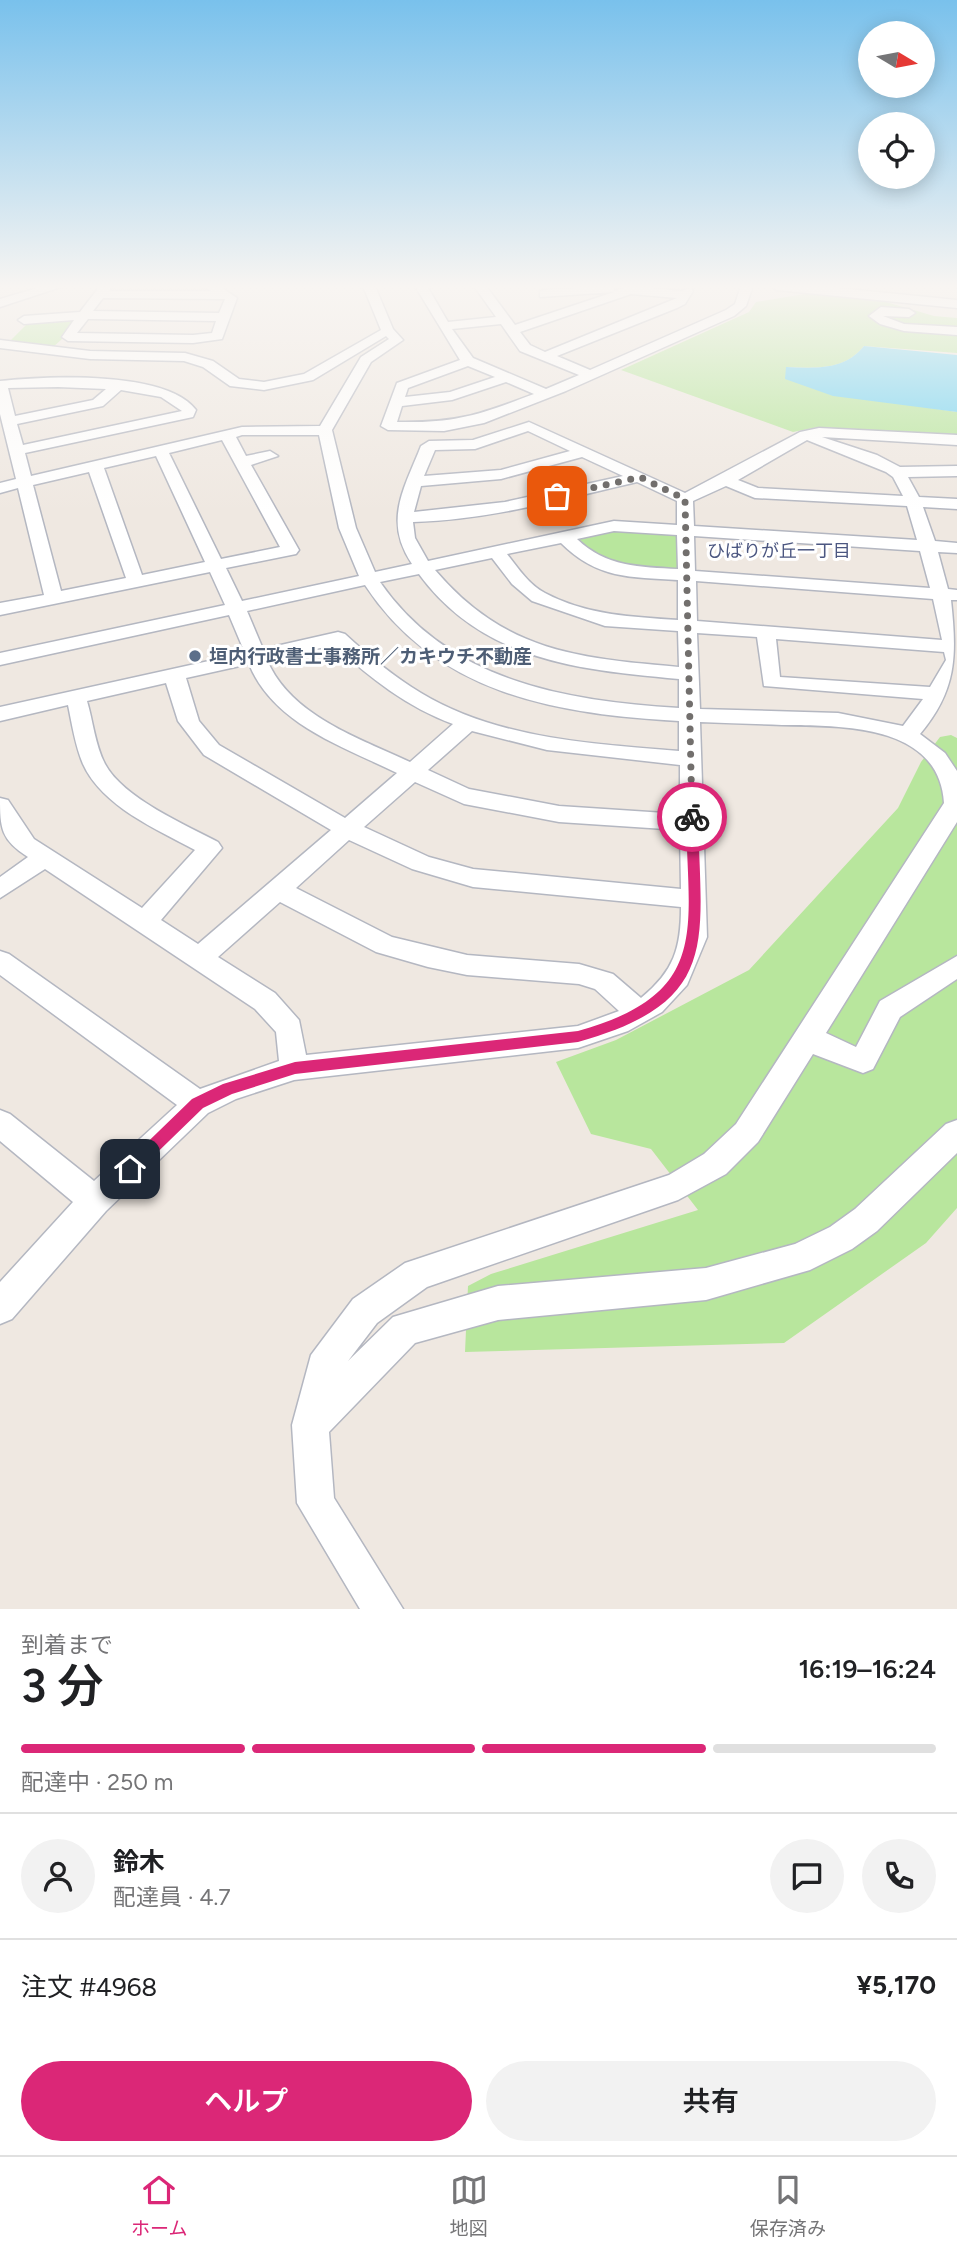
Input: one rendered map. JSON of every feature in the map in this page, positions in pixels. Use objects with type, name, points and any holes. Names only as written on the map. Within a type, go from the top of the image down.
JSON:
[{"type":"street","points":[[198,361],[208,364],[235,383],[264,386],[308,377],[335,361]]},
{"type":"street","points":[[365,361],[325,430],[347,534],[369,580],[406,625],[432,649],[486,678],[526,693],[581,704],[690,715],[835,720],[875,725],[907,735],[925,745],[955,780],[955,802],[940,831],[747,1133],[715,1164],[678,1186],[417,1274],[365,1311],[323,1367],[310,1425],[316,1503],[383,1609]]},
{"type":"street","points":[[468,361],[402,386],[388,426],[444,427],[501,413],[622,361]]},
{"type":"street","points":[[468,361],[546,394]]},
{"type":"street","points":[[553,361],[591,375]]},
{"type":"street","points":[[396,401],[430,402],[453,397],[505,378]]},
{"type":"street","points":[[19,450],[188,414],[189,410],[184,404],[160,392],[29,383],[0,385],[19,450],[54,598]]},
{"type":"street","points":[[10,421],[98,403],[116,387]]},
{"type":"street","points":[[501,413],[685,499]]},
{"type":"street","points":[[529,426],[475,444],[429,446],[405,517],[405,536],[423,567],[444,596],[487,631],[533,650],[583,664],[689,674]]},
{"type":"street","points":[[0,488],[242,432],[325,430]]},
{"type":"street","points":[[685,499],[726,480],[805,435],[819,432],[957,440]]},
{"type":"street","points":[[0,609],[290,550],[226,435]]},
{"type":"street","points":[[805,435],[897,472],[957,471]]},
{"type":"street","points":[[160,450],[236,608],[264,676],[283,699],[318,727],[464,796],[559,814],[692,823]]},
{"type":"street","points":[[415,481],[464,480],[560,461],[583,452]]},
{"type":"street","points":[[242,462],[270,456]]},
{"type":"street","points":[[95,466],[136,582]]},
{"type":"street","points":[[897,472],[908,485],[926,546],[948,595],[956,653],[923,717],[907,735]]},
{"type":"street","points":[[405,517],[444,516],[505,507],[640,477]]},
{"type":"street","points":[[726,480],[755,493],[957,505]]},
{"type":"street","points":[[0,1307],[95,1201],[198,1104],[228,1089],[295,1068],[578,1037],[618,1025],[640,1013],[675,984],[688,962],[694,937],[685,499]]},
{"type":"street","points":[[0,659],[614,526],[957,548]]},
{"type":"street","points":[[565,537],[582,554],[614,570],[948,595]]},
{"type":"street","points":[[496,551],[517,580],[538,597],[605,620],[766,633],[956,653]]},
{"type":"street","points":[[766,633],[771,682],[934,694]]},
{"type":"street","points":[[0,714],[338,638],[382,678],[469,722],[506,736],[548,746],[691,759]]},
{"type":"street","points":[[175,676],[181,705],[204,744],[235,766],[349,828],[449,874],[563,889],[694,899]]},
{"type":"street","points":[[76,698],[97,770],[124,795],[163,822],[210,848],[144,922]]},
{"type":"street","points":[[199,959],[469,722]]},
{"type":"street","points":[[0,806],[10,825],[26,845],[265,1001],[289,1028],[295,1068]]},
{"type":"street","points":[[0,888],[44,858]]},
{"type":"street","points":[[279,890],[343,926],[385,944],[428,957],[467,964],[579,974],[604,981],[640,1013]]},
{"type":"street","points":[[0,961],[198,1104]]},
{"type":"street","points":[[809,1038],[839,1054],[863,1061],[890,1009],[957,966]]},
{"type":"street","points":[[0,1123],[95,1201]]},
{"type":"street","points":[[310,1425],[405,1329],[498,1303],[706,1284],[799,1259],[841,1238],[866,1220],[957,1133]]},
{"type":"green space","points":[[641,361],[845,361],[819,367],[786,367],[883,401],[957,412],[957,435],[818,427],[793,432],[621,370]]},
{"type":"green space","points":[[611,531],[681,534],[682,573],[607,563],[575,541],[577,537]]},
{"type":"green space","points":[[951,735],[957,738],[957,1208],[926,1243],[784,1343],[465,1352],[468,1286],[491,1274],[698,1210],[651,1149],[591,1134],[556,1062],[616,1040],[749,970],[898,808],[921,762],[940,737]]},
{"type":"water","points":[[845,361],[957,361],[957,412],[833,396],[785,379],[786,367],[838,364]]},
{"type":"way so far","points":[[557,496],[640,477],[685,499],[692,817]]},
{"type":"place","name":"垣内行政書士事務所／カキウチ不動産","points":[[195,656]]},
{"type":"district","name":"ひばりが丘一丁目","points":[[779,551]]},
{"type":"route","points":[[130,1169],[198,1104],[228,1089],[295,1068],[578,1037],[618,1025],[640,1013],[675,984],[688,962],[694,937],[692,817]]}]
